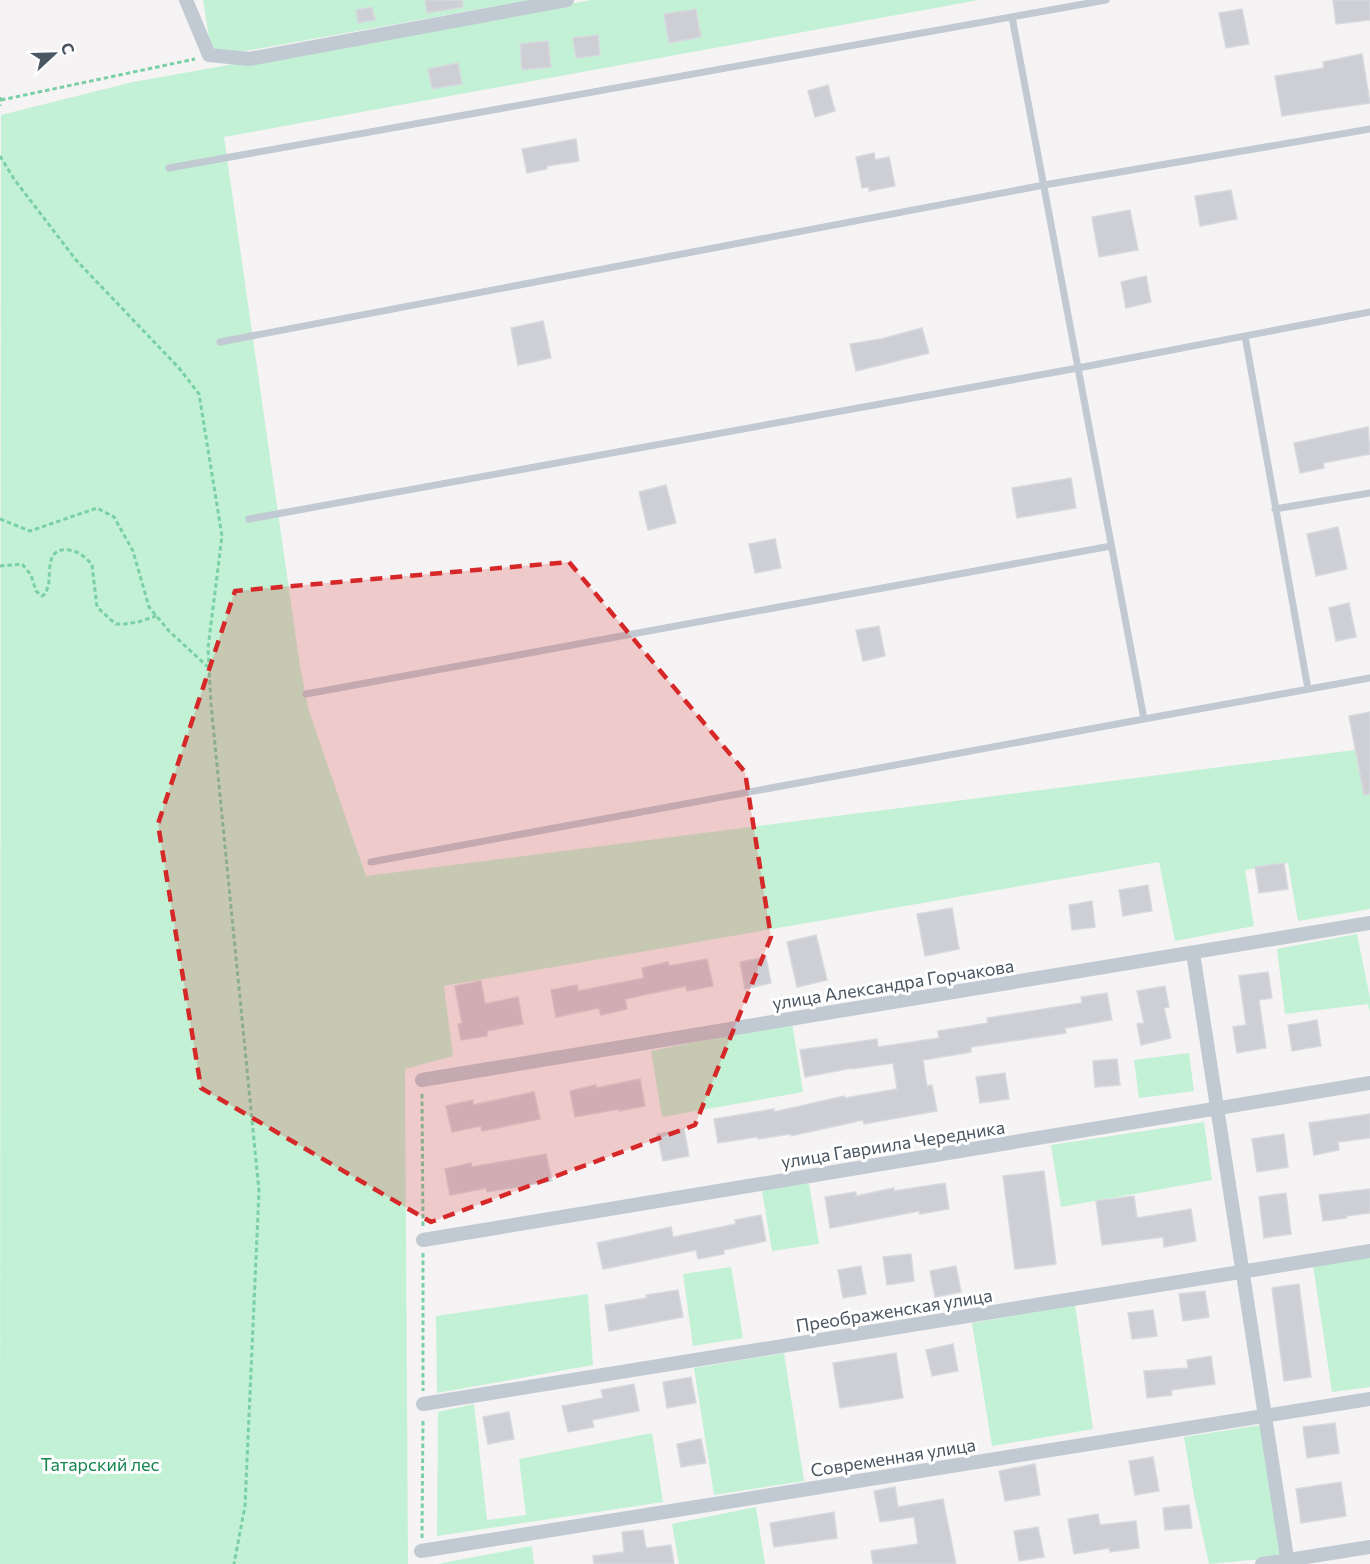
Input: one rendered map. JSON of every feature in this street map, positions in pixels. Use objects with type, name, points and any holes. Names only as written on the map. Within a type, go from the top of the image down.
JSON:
[{"type":"street","points":[[186,0],[208,55],[249,59],[567,0]]},
{"type":"street","name":"улица Александра Горчакова","points":[[422,1080],[1370,923]]},
{"type":"street","points":[[1193,953],[1288,1562]]},
{"type":"street","name":"улица Гавриила Чередника","points":[[423,1240],[1370,1083]]},
{"type":"street","name":"Преображенская улица","points":[[423,1404],[1370,1251]]},
{"type":"street","name":"Современная улица","points":[[421,1551],[1370,1399]]},
{"type":"street","points":[[1262,1564],[1288,1562],[1370,1547]]},
{"type":"lane","points":[[168,168],[1106,0]]},
{"type":"lane","points":[[1012,17],[1144,719]]},
{"type":"lane","points":[[220,342],[1044,185],[1370,129]]},
{"type":"lane","points":[[249,519],[1078,368],[1370,312]]},
{"type":"lane","points":[[1245,336],[1308,689]]},
{"type":"lane","points":[[1275,509],[1370,493]]},
{"type":"lane","points":[[306,694],[1112,546]]},
{"type":"lane","points":[[371,862],[1370,678]]},
{"type":"path","points":[[0,106],[0,99],[208,55]]},
{"type":"path","points":[[0,156],[14,179],[76,260],[179,368],[199,394],[222,536],[208,648],[209,668],[259,1191],[245,1506],[234,1564]]},
{"type":"path","points":[[0,519],[30,531],[97,508],[114,517],[133,551],[148,607],[169,631],[209,668]]},
{"type":"path","points":[[0,566],[22,564],[32,575],[36,591],[42,596],[45,594],[49,581],[49,564],[55,553],[64,549],[74,550],[90,562],[98,607],[116,624],[138,622],[156,616]]},
{"type":"path","points":[[421,1551],[422,1080]]},
{"type":"highlighted area","points":[[569,562],[745,772],[771,937],[695,1125],[431,1222],[201,1088],[158,824],[235,591]]},
{"type":"green space","points":[[203,0],[529,0],[212,57]]},
{"type":"green space","name":"Татарский лес","points":[[592,0],[979,0],[224,137],[300,666],[309,711],[366,876],[1370,748],[1370,909],[1298,921],[1288,863],[1245,870],[1254,926],[1175,941],[1159,862],[444,986],[453,1056],[405,1069],[408,1564],[0,1564],[1,115],[133,82]]},
{"type":"green space","points":[[1357,934],[1370,998],[1370,1013],[1368,1004],[1285,1014],[1277,949]]},
{"type":"green space","points":[[792,1022],[803,1092],[662,1117],[651,1051]]},
{"type":"green space","points":[[1189,1053],[1194,1091],[1139,1098],[1134,1060]]},
{"type":"green space","points":[[1204,1122],[1212,1180],[1061,1207],[1051,1145]]},
{"type":"green space","points":[[809,1183],[819,1244],[772,1251],[762,1191]]},
{"type":"green space","points":[[1370,1255],[1370,1387],[1332,1392],[1313,1265]]},
{"type":"green space","points":[[731,1267],[743,1338],[693,1346],[683,1274]]},
{"type":"green space","points":[[588,1294],[593,1365],[437,1393],[436,1316]]},
{"type":"green space","points":[[1075,1305],[1093,1429],[992,1446],[972,1323]]},
{"type":"green space","points":[[784,1353],[804,1481],[714,1495],[694,1368]]},
{"type":"green space","points":[[474,1404],[487,1520],[526,1515],[519,1459],[652,1433],[663,1502],[437,1536],[438,1412]]},
{"type":"green space","points":[[1261,1425],[1281,1557],[1209,1564],[1184,1437]]},
{"type":"green space","points":[[756,1507],[765,1564],[679,1564],[672,1524]]},
{"type":"green space","points":[[532,1546],[534,1564],[437,1564]]},
{"type":"building","points":[[425,0],[462,0],[463,7],[427,13]]},
{"type":"building","points":[[1333,0],[1370,0],[1370,20],[1336,24]]},
{"type":"building","points":[[372,7],[375,20],[358,23],[356,10]]},
{"type":"building","points":[[696,9],[701,37],[669,43],[664,14]]},
{"type":"building","points":[[1242,9],[1249,44],[1226,48],[1219,13]]},
{"type":"building","points":[[598,35],[600,55],[576,58],[573,38]]},
{"type":"building","points":[[548,41],[551,67],[522,70],[520,44]]},
{"type":"building","points":[[1362,54],[1370,103],[1282,116],[1275,76],[1324,68],[1323,62]]},
{"type":"building","points":[[458,63],[462,84],[432,89],[428,69]]},
{"type":"building","points":[[828,85],[835,111],[815,117],[808,91]]},
{"type":"building","points":[[576,139],[579,161],[547,166],[547,169],[527,173],[522,149]]},
{"type":"building","points":[[874,153],[875,160],[889,157],[895,186],[869,191],[869,187],[862,188],[856,157]]},
{"type":"building","points":[[1231,190],[1237,219],[1200,226],[1195,196]]},
{"type":"building","points":[[1130,210],[1138,250],[1099,257],[1092,217]]},
{"type":"building","points":[[1146,276],[1151,302],[1126,308],[1121,282]]},
{"type":"building","points":[[543,321],[551,358],[518,365],[511,328]]},
{"type":"building","points":[[922,328],[929,353],[856,371],[850,344],[881,339]]},
{"type":"building","points":[[1368,427],[1370,454],[1323,463],[1324,468],[1300,473],[1294,443]]},
{"type":"building","points":[[1071,478],[1076,508],[1017,518],[1012,488]]},
{"type":"building","points":[[666,485],[676,523],[648,530],[639,492]]},
{"type":"building","points":[[1338,527],[1347,569],[1316,576],[1307,534]]},
{"type":"building","points":[[775,539],[781,568],[755,573],[749,544]]},
{"type":"building","points":[[1349,603],[1356,637],[1336,641],[1329,608]]},
{"type":"building","points":[[879,626],[885,656],[863,661],[856,630]]},
{"type":"building","points":[[1370,712],[1370,794],[1364,795],[1349,716]]},
{"type":"building","points":[[1284,863],[1288,889],[1259,893],[1255,867]]},
{"type":"building","points":[[1148,885],[1152,911],[1123,916],[1119,890]]},
{"type":"building","points":[[1092,901],[1095,927],[1072,930],[1069,905]]},
{"type":"building","points":[[952,908],[959,949],[925,956],[917,914]]},
{"type":"building","points":[[816,935],[827,980],[797,987],[787,942]]},
{"type":"building","points":[[766,957],[771,983],[745,989],[740,962]]},
{"type":"building","points":[[707,959],[713,986],[687,991],[686,986],[625,999],[627,1009],[601,1015],[599,1008],[556,1017],[551,990],[577,985],[578,991],[644,978],[642,968],[668,962],[669,966]]},
{"type":"building","points":[[1268,972],[1272,998],[1259,1000],[1266,1048],[1237,1053],[1233,1027],[1246,1025],[1239,976]]},
{"type":"building","points":[[481,981],[485,1004],[518,997],[523,1024],[487,1031],[487,1036],[461,1040],[458,1024],[462,1024],[455,986]]},
{"type":"building","points":[[1165,986],[1169,1007],[1164,1008],[1171,1038],[1141,1045],[1137,1024],[1144,1023],[1137,991]]},
{"type":"building","points":[[1107,993],[1112,1020],[1065,1028],[1066,1033],[971,1047],[971,1052],[923,1060],[927,1086],[932,1085],[937,1111],[864,1124],[863,1120],[791,1136],[790,1134],[758,1139],[757,1137],[718,1143],[714,1119],[774,1109],[774,1112],[844,1096],[845,1098],[897,1089],[893,1063],[805,1077],[800,1050],[877,1039],[878,1047],[939,1038],[938,1031],[988,1023],[987,1018],[1082,1003],[1081,997]]},
{"type":"building","points":[[1317,1020],[1321,1046],[1292,1051],[1288,1025]]},
{"type":"building","points":[[1117,1059],[1120,1085],[1095,1087],[1093,1061]]},
{"type":"building","points":[[1005,1073],[1009,1099],[980,1103],[976,1077]]},
{"type":"building","points":[[640,1079],[645,1106],[575,1117],[570,1091]]},
{"type":"building","points":[[534,1092],[540,1119],[482,1131],[481,1126],[452,1132],[446,1106],[473,1100],[473,1105]]},
{"type":"building","points":[[1370,1114],[1370,1138],[1338,1142],[1339,1150],[1314,1155],[1309,1123]]},
{"type":"building","points":[[684,1129],[689,1156],[663,1161],[657,1134]]},
{"type":"building","points":[[1284,1134],[1288,1167],[1257,1172],[1252,1139]]},
{"type":"building","points":[[546,1154],[552,1181],[487,1192],[486,1188],[450,1195],[445,1169],[471,1163],[472,1167]]},
{"type":"building","points":[[1044,1171],[1056,1264],[1015,1269],[1003,1176]]},
{"type":"building","points":[[945,1183],[949,1209],[920,1214],[919,1211],[830,1228],[825,1197],[856,1192],[856,1196],[894,1188],[894,1191]]},
{"type":"building","points":[[1370,1189],[1370,1213],[1323,1221],[1319,1195]]},
{"type":"building","points":[[1286,1193],[1291,1234],[1264,1238],[1259,1197]]},
{"type":"building","points":[[1134,1196],[1137,1218],[1191,1209],[1196,1241],[1164,1247],[1163,1237],[1102,1245],[1096,1201]]},
{"type":"building","points":[[761,1215],[766,1241],[724,1250],[724,1254],[698,1259],[696,1250],[603,1269],[597,1243],[671,1227],[673,1237],[736,1224],[735,1220]]},
{"type":"building","points":[[911,1254],[914,1281],[887,1285],[883,1257]]},
{"type":"building","points":[[861,1266],[866,1294],[843,1298],[838,1270]]},
{"type":"building","points":[[956,1266],[961,1292],[935,1297],[930,1271]]},
{"type":"building","points":[[1299,1284],[1311,1377],[1284,1381],[1272,1288]]},
{"type":"building","points":[[678,1290],[683,1317],[609,1331],[605,1305]]},
{"type":"building","points":[[1205,1291],[1209,1317],[1183,1321],[1179,1294]]},
{"type":"building","points":[[1153,1310],[1157,1336],[1132,1339],[1128,1313]]},
{"type":"building","points":[[953,1344],[958,1371],[932,1376],[926,1350]]},
{"type":"building","points":[[896,1353],[903,1398],[840,1408],[833,1363]]},
{"type":"building","points":[[1211,1356],[1215,1384],[1171,1390],[1172,1395],[1147,1398],[1144,1371],[1188,1368],[1187,1360]]},
{"type":"building","points":[[691,1377],[696,1403],[667,1408],[663,1382]]},
{"type":"building","points":[[634,1384],[639,1411],[592,1420],[594,1427],[568,1432],[562,1406],[603,1398],[601,1390]]},
{"type":"building","points":[[509,1412],[514,1439],[488,1444],[483,1417]]},
{"type":"building","points":[[1335,1423],[1339,1453],[1307,1458],[1303,1427]]},
{"type":"building","points":[[701,1439],[706,1463],[681,1467],[677,1444]]},
{"type":"building","points":[[1153,1457],[1159,1491],[1135,1495],[1129,1461]]},
{"type":"building","points":[[1035,1464],[1040,1495],[1005,1501],[999,1471]]},
{"type":"building","points":[[1341,1482],[1346,1516],[1301,1523],[1296,1489]]},
{"type":"building","points":[[895,1487],[898,1507],[943,1499],[956,1564],[873,1564],[871,1551],[918,1544],[914,1517],[880,1522],[874,1491]]},
{"type":"building","points":[[1189,1505],[1192,1528],[1165,1530],[1163,1508]]},
{"type":"building","points":[[834,1512],[837,1538],[774,1547],[770,1523]]},
{"type":"building","points":[[1098,1514],[1100,1525],[1136,1521],[1139,1548],[1110,1552],[1109,1548],[1074,1554],[1068,1519]]},
{"type":"building","points":[[1038,1527],[1044,1557],[1019,1561],[1014,1531]]},
{"type":"building","points":[[643,1530],[646,1548],[671,1545],[674,1564],[594,1564],[593,1556],[624,1552],[622,1532]]}]
